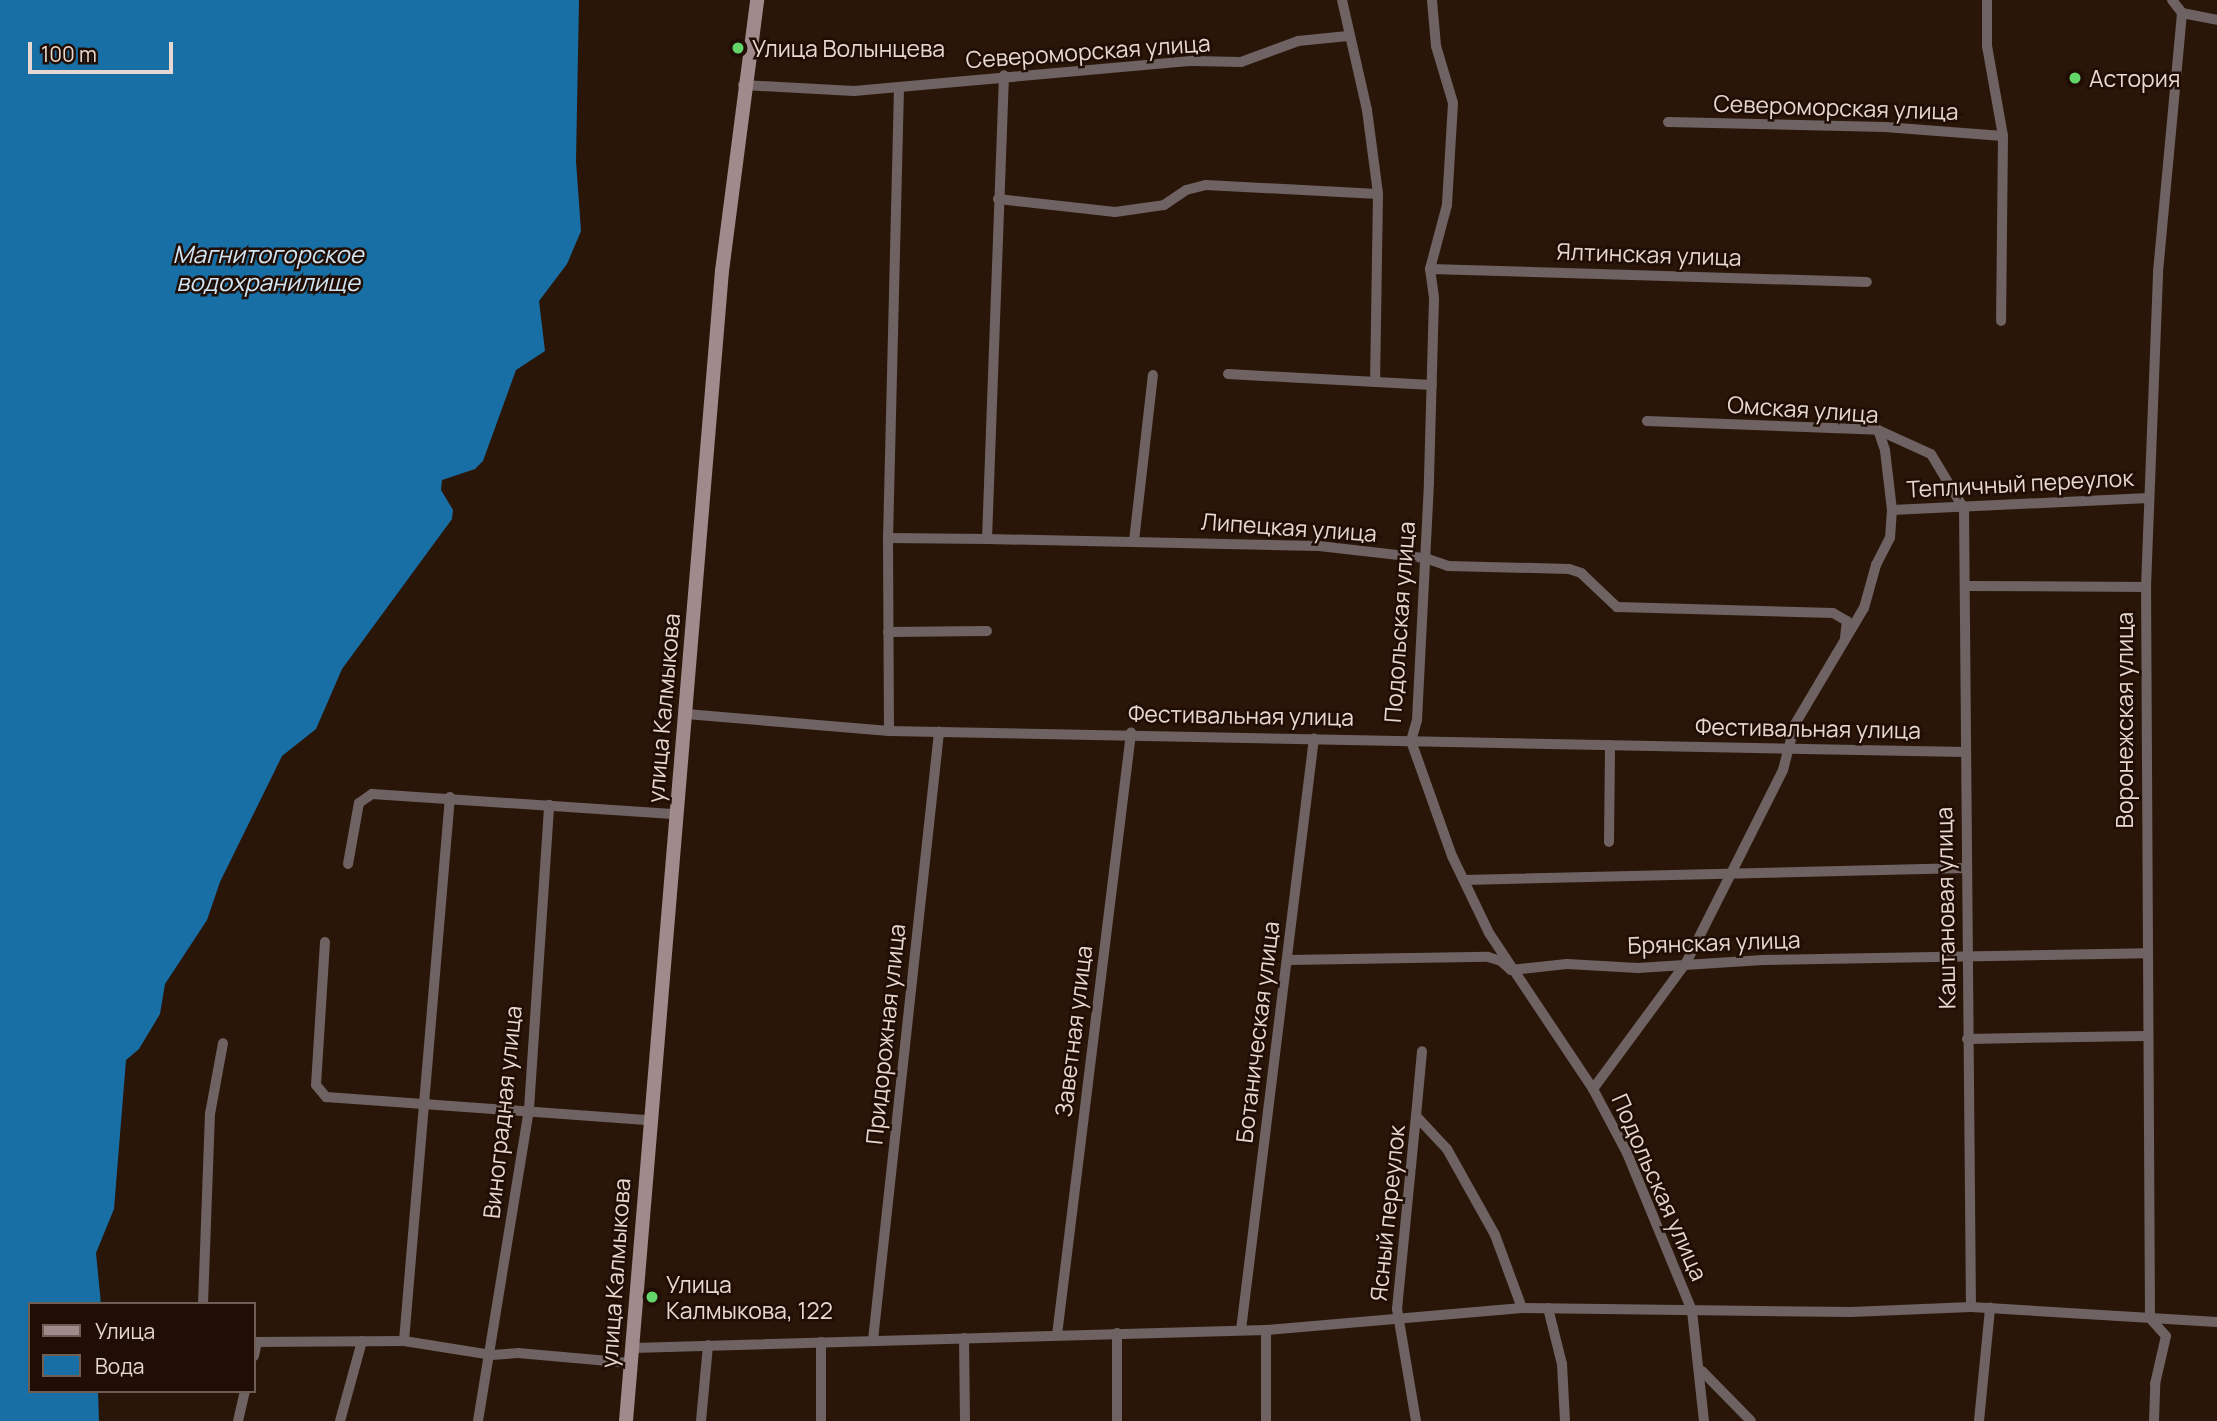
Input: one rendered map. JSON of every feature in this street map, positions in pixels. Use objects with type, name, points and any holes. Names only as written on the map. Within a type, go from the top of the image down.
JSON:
[{"type":"main road","name":"улица Калмыкова","points":[[626,1421],[649,1120],[722,271],[743,85],[757,0]]},
{"type":"street","points":[[1342,0],[1348,36],[1367,110],[1378,194],[1375,382]]},
{"type":"street","name":"Подольская улица","points":[[1432,0],[1436,46],[1453,103],[1447,205],[1430,269],[1434,299],[1432,385],[1417,720],[1411,741],[1464,880],[1511,970],[1593,1089],[1628,1153],[1692,1311],[1702,1371],[1704,1421]]},
{"type":"street","points":[[1987,0],[1987,46],[2003,136],[2001,321]]},
{"type":"street","points":[[2172,0],[2182,13],[2217,20]]},
{"type":"street","name":"Воронежская улица","points":[[2154,1421],[2155,1384],[2166,1336],[2150,1318],[2146,1036],[2146,587],[2158,272],[2182,13]]},
{"type":"street","name":"Североморская улица","points":[[743,85],[829,92],[1192,61],[1241,62],[1291,42],[1348,36]]},
{"type":"street","points":[[987,539],[1004,75]]},
{"type":"street","points":[[889,732],[888,538],[899,88]]},
{"type":"street","name":"Североморская улица","points":[[1668,122],[1885,127],[2003,136]]},
{"type":"street","points":[[998,199],[1115,212],[1164,205],[1194,186],[1206,185],[1378,194]]},
{"type":"street","name":"Ялтинская улица","points":[[1430,269],[1867,282]]},
{"type":"street","points":[[1228,374],[1432,385]]},
{"type":"street","points":[[1134,541],[1153,375]]},
{"type":"street","name":"Омская улица","points":[[1647,421],[1878,430],[1931,454],[1964,509]]},
{"type":"street","points":[[1593,1089],[1686,963],[1728,872],[1762,815],[1783,770],[1785,750],[1805,705],[1864,608],[1876,565],[1890,538],[1892,510],[1885,450],[1878,430]]},
{"type":"street","name":"Тепличный переулок","points":[[1892,510],[1964,509],[2149,498]]},
{"type":"street","name":"Каштановая улица","points":[[1964,509],[1971,1307]]},
{"type":"street","name":"Липецкая улица","points":[[888,538],[1319,546],[1425,558],[1448,566],[1577,570],[1617,607],[1840,614],[1847,621],[1845,637]]},
{"type":"street","points":[[1966,586],[2146,587]]},
{"type":"street","points":[[888,632],[987,631]]},
{"type":"street","name":"Фестивальная улица","points":[[685,713],[889,732],[1131,733],[1785,750],[1965,752]]},
{"type":"street","name":"Придорожная улица","points":[[873,1340],[939,732]]},
{"type":"street","name":"Заветная улица","points":[[1057,1335],[1131,733]]},
{"type":"street","name":"Ботаническая улица","points":[[1241,1330],[1314,738]]},
{"type":"street","points":[[1609,842],[1610,745]]},
{"type":"street","points":[[348,864],[357,810],[364,797],[372,794],[450,797],[676,814]]},
{"type":"street","points":[[404,1341],[450,797]]},
{"type":"street","name":"Виноградная улица","points":[[478,1421],[492,1356],[529,1109],[549,805]]},
{"type":"street","points":[[1464,880],[1966,868]]},
{"type":"street","points":[[325,942],[316,1085],[319,1092],[341,1098],[529,1109],[649,1120]]},
{"type":"street","name":"Брянская улица","points":[[1288,960],[1488,957],[1502,961],[1511,970],[1567,964],[1638,968],[1686,963],[2146,953]]},
{"type":"street","points":[[1968,1039],[2146,1036]]},
{"type":"street","points":[[203,1302],[210,1114],[223,1043]]},
{"type":"street","points":[[1416,1116],[1422,1051]]},
{"type":"street","name":"Ясный переулок","points":[[1416,1116],[1447,1149],[1495,1236],[1522,1308]]},
{"type":"street","name":"Ясный переулок","points":[[1416,1116],[1397,1309],[1416,1421]]},
{"type":"street","points":[[633,1348],[1266,1330],[1400,1321],[1522,1308],[1851,1312],[1971,1307],[2217,1322]]},
{"type":"street","points":[[1548,1308],[1562,1364],[1566,1421]]},
{"type":"street","points":[[1979,1421],[1990,1308]]},
{"type":"street","points":[[1266,1330],[1266,1421]]},
{"type":"street","points":[[1117,1333],[1117,1421]]},
{"type":"street","points":[[964,1338],[965,1421]]},
{"type":"street","points":[[340,1421],[362,1341]]},
{"type":"street","points":[[256,1342],[404,1341],[492,1356],[518,1353],[631,1363]]},
{"type":"street","points":[[821,1342],[821,1421]]},
{"type":"street","points":[[701,1421],[708,1345]]},
{"type":"street","points":[[1702,1371],[1751,1421]]},
{"type":"street","points":[[238,1421],[245,1393]]},
{"type":"water","name":"Магнитогорское водохранилище","points":[[0,0],[579,0],[576,161],[581,231],[567,264],[539,301],[545,351],[516,370],[483,461],[475,469],[442,480],[441,490],[453,510],[452,519],[342,669],[316,729],[282,756],[220,882],[207,920],[165,984],[160,1014],[139,1049],[126,1060],[114,1209],[96,1253],[101,1302],[28,1302],[28,1393],[98,1393],[99,1421],[0,1421]]},
{"type":"place","name":"Улица Волынцева","points":[[738,48]]},
{"type":"place","name":"Астория","points":[[2075,78]]},
{"type":"place","name":"Улица Калмыкова, 122","points":[[652,1297]]}]
